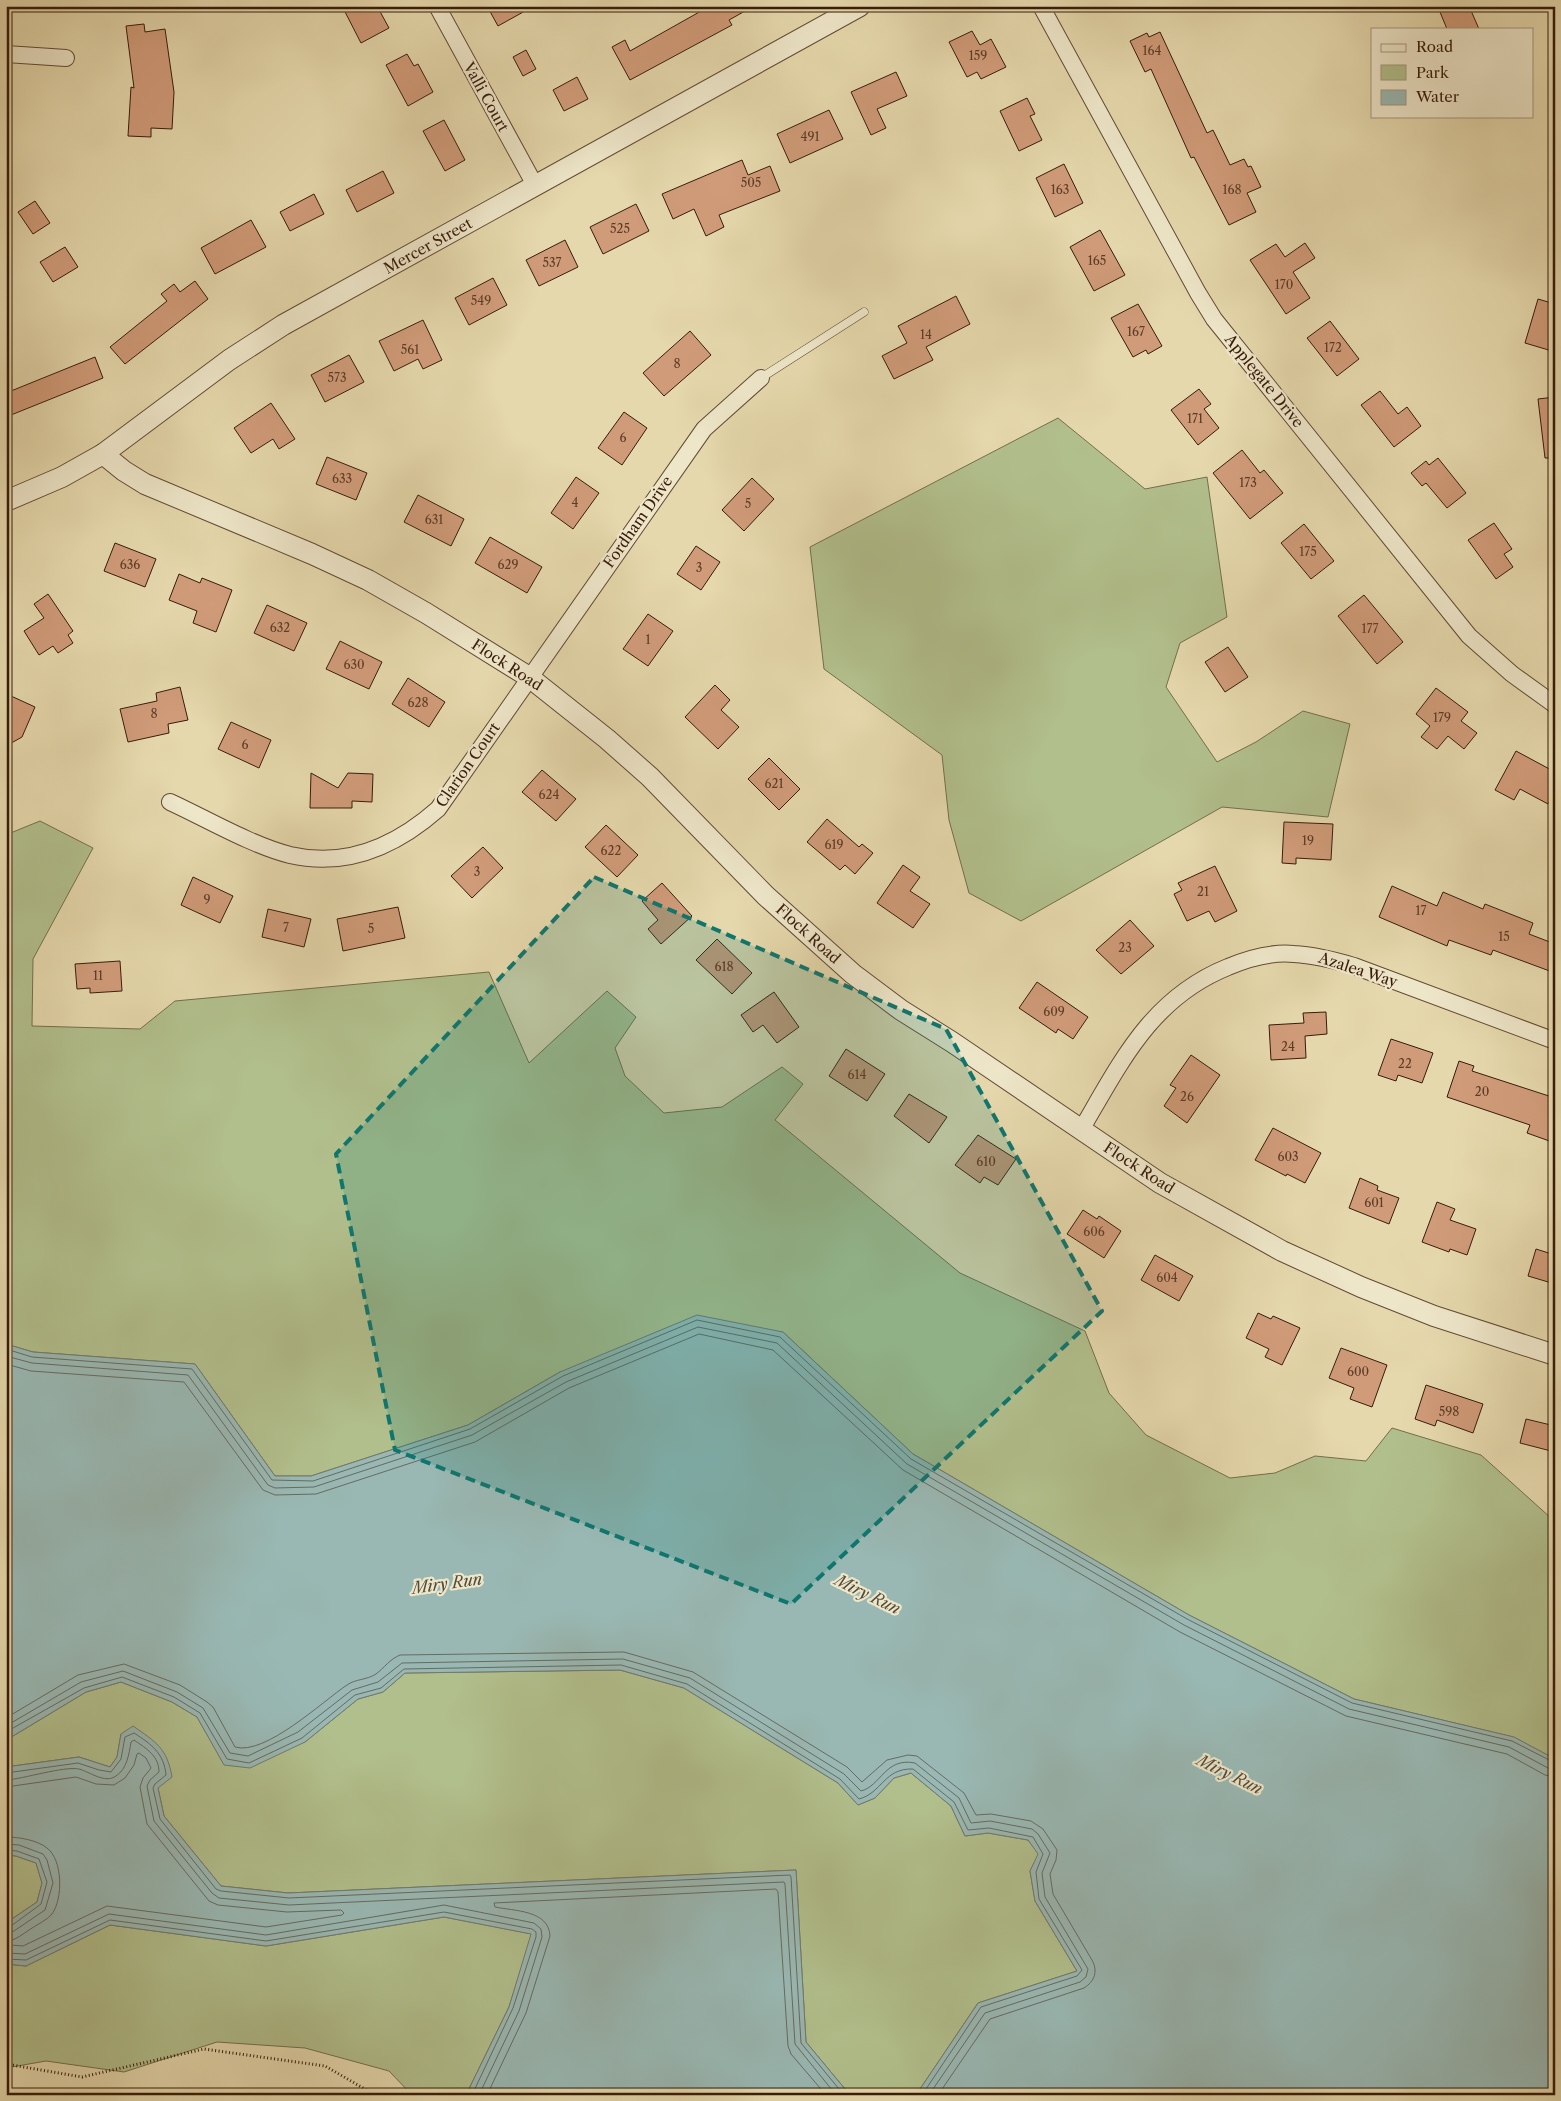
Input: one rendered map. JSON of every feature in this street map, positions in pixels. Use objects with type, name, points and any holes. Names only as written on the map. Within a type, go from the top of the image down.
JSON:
[{"type":"street","name":"Valli Court","points":[[437,6],[536,187]]},
{"type":"street","name":"Mercer Street","points":[[6,501],[62,476],[103,454],[229,360],[283,325],[536,187],[860,6]]},
{"type":"street","name":"Applegate Drive","points":[[1041,6],[1198,294],[1214,319],[1469,636],[1512,674],[1555,705]]},
{"type":"street","points":[[6,54],[66,58]]},
{"type":"street","name":"Fordham Drive","points":[[529,677],[704,430],[761,378]]},
{"type":"street","name":"Flock Road","points":[[103,454],[124,471],[145,484],[312,554],[368,580],[426,613],[529,677],[607,739],[650,777],[766,896],[853,974],[901,1010],[952,1042],[1160,1183],[1282,1251],[1361,1288],[1434,1316],[1555,1355]]},
{"type":"street","name":"Clarion Court","points":[[170,802],[264,846],[290,855],[326,858],[368,852],[394,842],[417,828],[438,809],[529,677]]},
{"type":"street","name":"Azalea Way","points":[[1081,1130],[1143,1030],[1166,1005],[1188,987],[1210,974],[1242,961],[1269,955],[1294,954],[1321,957],[1354,966],[1555,1041]]},
{"type":"lane","points":[[761,378],[864,312]]},
{"type":"path","points":[[6,2064],[82,2077],[204,2049],[325,2066],[376,2095]]},
{"type":"highlighted area","points":[[594,877],[946,1029],[1102,1311],[791,1604],[395,1450],[336,1154]]},
{"type":"green space","points":[[1058,418],[1145,489],[1207,477],[1227,617],[1180,643],[1166,687],[1217,762],[1256,742],[1303,711],[1350,724],[1328,817],[1222,807],[1021,921],[969,893],[949,820],[942,755],[824,669],[810,547]]},
{"type":"green space","points":[[40,821],[93,848],[33,959],[32,1026],[140,1029],[175,1001],[489,972],[529,1063],[607,991],[636,1017],[615,1048],[625,1076],[664,1113],[722,1107],[782,1067],[803,1084],[775,1120],[960,1273],[1085,1331],[1109,1393],[1146,1435],[1230,1478],[1275,1473],[1315,1456],[1366,1461],[1392,1428],[1481,1455],[1555,1520],[1555,1759],[1513,1737],[1354,1699],[1189,1615],[913,1454],[783,1332],[560,1372],[468,1425],[311,1476],[275,1476],[195,1364],[33,1352],[6,1344],[6,839],[8,834]]},
{"type":"green space","points":[[620,1670],[684,1688],[838,1783],[858,1805],[875,1798],[894,1778],[911,1773],[951,1806],[965,1836],[988,1833],[1028,1840],[1039,1854],[1030,1871],[1035,1901],[1077,1971],[978,2003],[916,2095],[850,2095],[806,2042],[796,1870],[288,1893],[221,1886],[164,1816],[158,1788],[121,1734],[117,1757],[110,1767],[79,1757],[13,1766],[6,1769],[6,1738],[13,1736],[86,1692],[121,1682],[172,1702],[197,1717],[224,1764],[305,1742],[358,1699],[383,1692],[405,1673]]},
{"type":"green space","points":[[6,1855],[16,1856],[36,1863],[42,1883],[37,1902],[6,1923]]},
{"type":"green space","points":[[444,1917],[532,1934],[509,2007],[466,2095],[412,2095],[389,2071],[305,2048],[217,2042],[124,2072],[46,2061],[6,2068],[6,1964],[26,1966],[110,1925],[266,1946]]},
{"type":"water","name":"Miry Run","points":[[697,1315],[783,1332],[913,1454],[1189,1615],[1354,1699],[1514,1737],[1555,1759],[1555,2095],[916,2095],[978,2003],[1077,1971],[1035,1901],[1030,1871],[1038,1854],[1028,1840],[988,1833],[965,1836],[951,1806],[911,1773],[894,1778],[875,1798],[858,1805],[838,1783],[684,1688],[620,1670],[405,1673],[383,1692],[358,1699],[305,1742],[250,1768],[224,1765],[197,1717],[172,1702],[121,1682],[86,1692],[13,1736],[6,1738],[6,1344],[33,1352],[195,1364],[275,1476],[311,1476],[468,1425],[560,1372]]},
{"type":"water","points":[[133,1726],[164,1752],[170,1767],[172,1777],[158,1788],[164,1816],[221,1886],[288,1893],[796,1870],[806,2042],[850,2095],[466,2095],[509,2007],[531,1934],[444,1917],[266,1946],[110,1925],[26,1966],[6,1964],[6,1923],[37,1902],[42,1883],[36,1863],[16,1856],[6,1855],[6,1769],[13,1766],[79,1757],[110,1767],[117,1757],[121,1734]]},
{"type":"building","points":[[342,6],[377,6],[389,28],[361,43]]},
{"type":"building","points":[[487,6],[534,6],[498,26]]},
{"type":"building","points":[[710,6],[754,6],[729,20],[732,25],[630,80],[612,47],[625,40],[630,51]]},
{"type":"building","points":[[1455,6],[1469,6],[1479,28],[1447,28],[1440,12]]},
{"type":"building","points":[[144,24],[145,32],[165,29],[174,92],[172,129],[151,128],[151,137],[128,136],[131,87],[134,88],[126,26]]},
{"type":"building","points":[[972,31],[980,45],[991,39],[1006,67],[981,79],[977,72],[967,77],[949,42]]},
{"type":"building","points":[[1160,32],[1207,133],[1213,130],[1230,165],[1244,159],[1248,167],[1251,166],[1261,187],[1247,193],[1256,212],[1229,225],[1194,157],[1191,158],[1151,69],[1145,72],[1130,41],[1147,33],[1149,37]]},
{"type":"building","points":[[526,50],[536,69],[523,76],[513,57]]},
{"type":"building","points":[[407,54],[414,66],[418,64],[433,92],[408,106],[386,65]]},
{"type":"building","points":[[896,72],[907,96],[877,109],[886,128],[871,135],[851,92]]},
{"type":"building","points":[[577,77],[588,99],[564,111],[553,90]]},
{"type":"building","points":[[1027,98],[1035,114],[1030,116],[1042,140],[1019,151],[1000,111]]},
{"type":"building","points":[[829,110],[843,139],[790,163],[777,134]]},
{"type":"building","points":[[444,120],[465,160],[445,171],[423,131]]},
{"type":"building","points":[[742,160],[748,175],[770,166],[780,191],[719,215],[724,227],[706,236],[694,209],[673,219],[662,194]]},
{"type":"building","points":[[1064,164],[1083,203],[1055,217],[1036,178]]},
{"type":"building","points":[[383,171],[394,193],[357,212],[346,190]]},
{"type":"building","points":[[314,194],[324,214],[290,231],[280,212]]},
{"type":"building","points":[[35,201],[50,223],[33,234],[18,212]]},
{"type":"building","points":[[636,204],[649,231],[603,254],[590,227]]},
{"type":"building","points":[[251,220],[266,247],[215,274],[201,248]]},
{"type":"building","points":[[1100,230],[1125,275],[1094,291],[1070,247]]},
{"type":"building","points":[[565,240],[578,267],[539,286],[526,260]]},
{"type":"building","points":[[1305,243],[1315,258],[1293,272],[1310,298],[1286,314],[1250,260],[1276,244],[1285,257]]},
{"type":"building","points":[[65,247],[78,267],[53,282],[40,262]]},
{"type":"building","points":[[493,278],[507,305],[469,325],[455,298]]},
{"type":"building","points":[[195,281],[208,299],[125,364],[110,347],[167,301],[161,294],[174,284],[180,292]]},
{"type":"building","points":[[956,296],[970,324],[926,347],[933,360],[894,379],[882,356],[907,343],[898,326]]},
{"type":"building","points":[[1538,299],[1555,304],[1555,340],[1552,351],[1525,343]]},
{"type":"building","points":[[1138,304],[1162,346],[1148,354],[1146,350],[1133,357],[1111,318]]},
{"type":"building","points":[[423,320],[442,360],[423,369],[418,359],[394,371],[379,341]]},
{"type":"building","points":[[1330,321],[1359,359],[1337,376],[1307,338]]},
{"type":"building","points":[[690,331],[711,355],[664,396],[643,373]]},
{"type":"building","points":[[349,355],[364,382],[325,402],[311,375]]},
{"type":"building","points":[[95,357],[103,378],[6,417],[6,393]]},
{"type":"building","points":[[1199,389],[1211,404],[1204,409],[1219,428],[1198,445],[1171,410]]},
{"type":"building","points":[[1380,391],[1398,414],[1407,407],[1421,426],[1394,447],[1361,405]]},
{"type":"building","points":[[1555,397],[1555,458],[1545,458],[1538,399]]},
{"type":"building","points":[[271,403],[295,439],[279,449],[273,439],[251,453],[234,428]]},
{"type":"building","points":[[624,412],[647,428],[622,465],[598,448]]},
{"type":"building","points":[[1242,450],[1260,473],[1264,470],[1283,493],[1250,519],[1213,473]]},
{"type":"building","points":[[327,457],[367,473],[356,500],[316,484]]},
{"type":"building","points":[[1438,458],[1466,493],[1447,508],[1426,483],[1422,486],[1411,473],[1426,461],[1429,465]]},
{"type":"building","points":[[576,477],[599,493],[573,529],[551,513]]},
{"type":"building","points":[[752,478],[774,499],[744,531],[722,510]]},
{"type":"building","points":[[418,495],[464,519],[451,546],[404,522]]},
{"type":"building","points":[[1494,523],[1512,549],[1504,554],[1513,567],[1496,579],[1468,540]]},
{"type":"building","points":[[1304,524],[1334,561],[1311,579],[1281,543]]},
{"type":"building","points":[[490,537],[542,567],[527,593],[475,563]]},
{"type":"building","points":[[115,543],[156,559],[145,587],[104,571]]},
{"type":"building","points":[[696,546],[720,562],[701,590],[677,574]]},
{"type":"building","points":[[179,574],[200,583],[202,578],[232,590],[216,632],[193,623],[197,611],[169,600]]},
{"type":"building","points":[[48,594],[73,631],[68,635],[73,643],[58,653],[53,646],[39,655],[24,631],[44,618],[34,604]]},
{"type":"building","points":[[1364,595],[1403,642],[1377,664],[1338,616]]},
{"type":"building","points":[[267,605],[307,623],[294,651],[254,633]]},
{"type":"building","points":[[648,614],[673,631],[648,666],[623,649]]},
{"type":"building","points":[[340,641],[382,662],[369,689],[326,669]]},
{"type":"building","points":[[1228,647],[1248,677],[1225,692],[1205,662]]},
{"type":"building","points":[[408,678],[445,702],[429,727],[392,704]]},
{"type":"building","points":[[715,685],[730,700],[721,710],[739,727],[718,749],[685,717]]},
{"type":"building","points":[[180,687],[188,720],[168,724],[169,733],[128,742],[120,709],[157,701],[156,693]]},
{"type":"building","points":[[1436,688],[1468,712],[1461,721],[1477,733],[1464,749],[1448,736],[1437,749],[1421,737],[1430,726],[1416,714]]},
{"type":"building","points":[[11,696],[35,707],[22,737],[6,746],[6,707]]},
{"type":"building","points":[[231,722],[271,740],[259,768],[218,749]]},
{"type":"building","points":[[1516,751],[1555,772],[1555,791],[1548,804],[1520,789],[1514,800],[1495,790]]},
{"type":"building","points":[[769,758],[800,789],[779,810],[748,779]]},
{"type":"building","points":[[542,770],[576,799],[556,821],[522,792]]},
{"type":"building","points":[[311,773],[338,788],[348,773],[373,774],[372,802],[352,801],[352,808],[310,808]]},
{"type":"building","points":[[827,819],[859,847],[862,844],[873,853],[855,874],[845,865],[840,870],[807,842]]},
{"type":"building","points":[[1284,822],[1333,824],[1331,860],[1296,858],[1296,864],[1282,863]]},
{"type":"building","points":[[606,825],[638,855],[617,877],[585,847]]},
{"type":"building","points":[[483,847],[503,868],[472,898],[451,876]]},
{"type":"building","points":[[903,865],[920,877],[910,891],[930,904],[913,928],[877,903]]},
{"type":"building","points":[[1215,866],[1237,911],[1215,922],[1209,911],[1187,921],[1174,894],[1182,890],[1178,883]]},
{"type":"building","points":[[193,877],[233,896],[220,923],[181,905]]},
{"type":"building","points":[[662,883],[692,916],[661,944],[648,929],[658,920],[642,901]]},
{"type":"building","points":[[1392,886],[1437,906],[1443,892],[1483,909],[1485,904],[1533,923],[1529,934],[1555,944],[1555,973],[1493,950],[1491,955],[1449,940],[1447,946],[1379,917]]},
{"type":"building","points":[[398,907],[405,938],[343,951],[337,919]]},
{"type":"building","points":[[268,909],[311,919],[304,947],[262,937]]},
{"type":"building","points":[[1130,920],[1154,946],[1121,974],[1096,950]]},
{"type":"building","points":[[717,939],[752,973],[732,994],[696,960]]},
{"type":"building","points":[[120,961],[122,991],[90,993],[90,988],[77,989],[75,964]]},
{"type":"building","points":[[1037,982],[1088,1017],[1073,1039],[1058,1029],[1056,1033],[1019,1008]]},
{"type":"building","points":[[774,992],[799,1027],[777,1043],[763,1025],[753,1032],[741,1015]]},
{"type":"building","points":[[1326,1012],[1327,1034],[1305,1036],[1306,1058],[1271,1060],[1269,1025],[1304,1023],[1303,1013]]},
{"type":"building","points":[[1391,1039],[1433,1053],[1422,1083],[1398,1075],[1396,1081],[1378,1075]]},
{"type":"building","points":[[846,1049],[885,1074],[867,1101],[829,1076]]},
{"type":"building","points":[[1191,1055],[1220,1075],[1187,1123],[1164,1106],[1176,1088],[1170,1085]]},
{"type":"building","points":[[1459,1061],[1474,1066],[1472,1071],[1555,1098],[1555,1143],[1527,1133],[1530,1125],[1447,1097]]},
{"type":"building","points":[[909,1094],[947,1117],[929,1143],[894,1116]]},
{"type":"building","points":[[1273,1128],[1321,1153],[1305,1183],[1287,1174],[1286,1176],[1255,1160]]},
{"type":"building","points":[[978,1135],[1016,1159],[998,1185],[984,1177],[980,1183],[955,1165]]},
{"type":"building","points":[[1360,1178],[1378,1186],[1377,1190],[1399,1198],[1389,1224],[1349,1208]]},
{"type":"building","points":[[1437,1202],[1455,1209],[1450,1220],[1476,1229],[1467,1255],[1450,1249],[1449,1252],[1422,1242]]},
{"type":"building","points":[[1083,1210],[1097,1219],[1099,1216],[1121,1231],[1104,1258],[1067,1234]]},
{"type":"building","points":[[1536,1249],[1555,1255],[1555,1284],[1528,1276]]},
{"type":"building","points":[[1155,1255],[1193,1276],[1179,1301],[1141,1280]]},
{"type":"building","points":[[1258,1313],[1271,1319],[1273,1316],[1300,1328],[1282,1365],[1265,1357],[1269,1349],[1246,1338]]},
{"type":"building","points":[[1341,1348],[1387,1365],[1372,1407],[1350,1399],[1354,1388],[1329,1378]]},
{"type":"building","points":[[1426,1385],[1483,1404],[1473,1433],[1437,1420],[1435,1426],[1415,1419]]},
{"type":"building","points":[[1526,1419],[1555,1426],[1555,1452],[1520,1443]]}]
